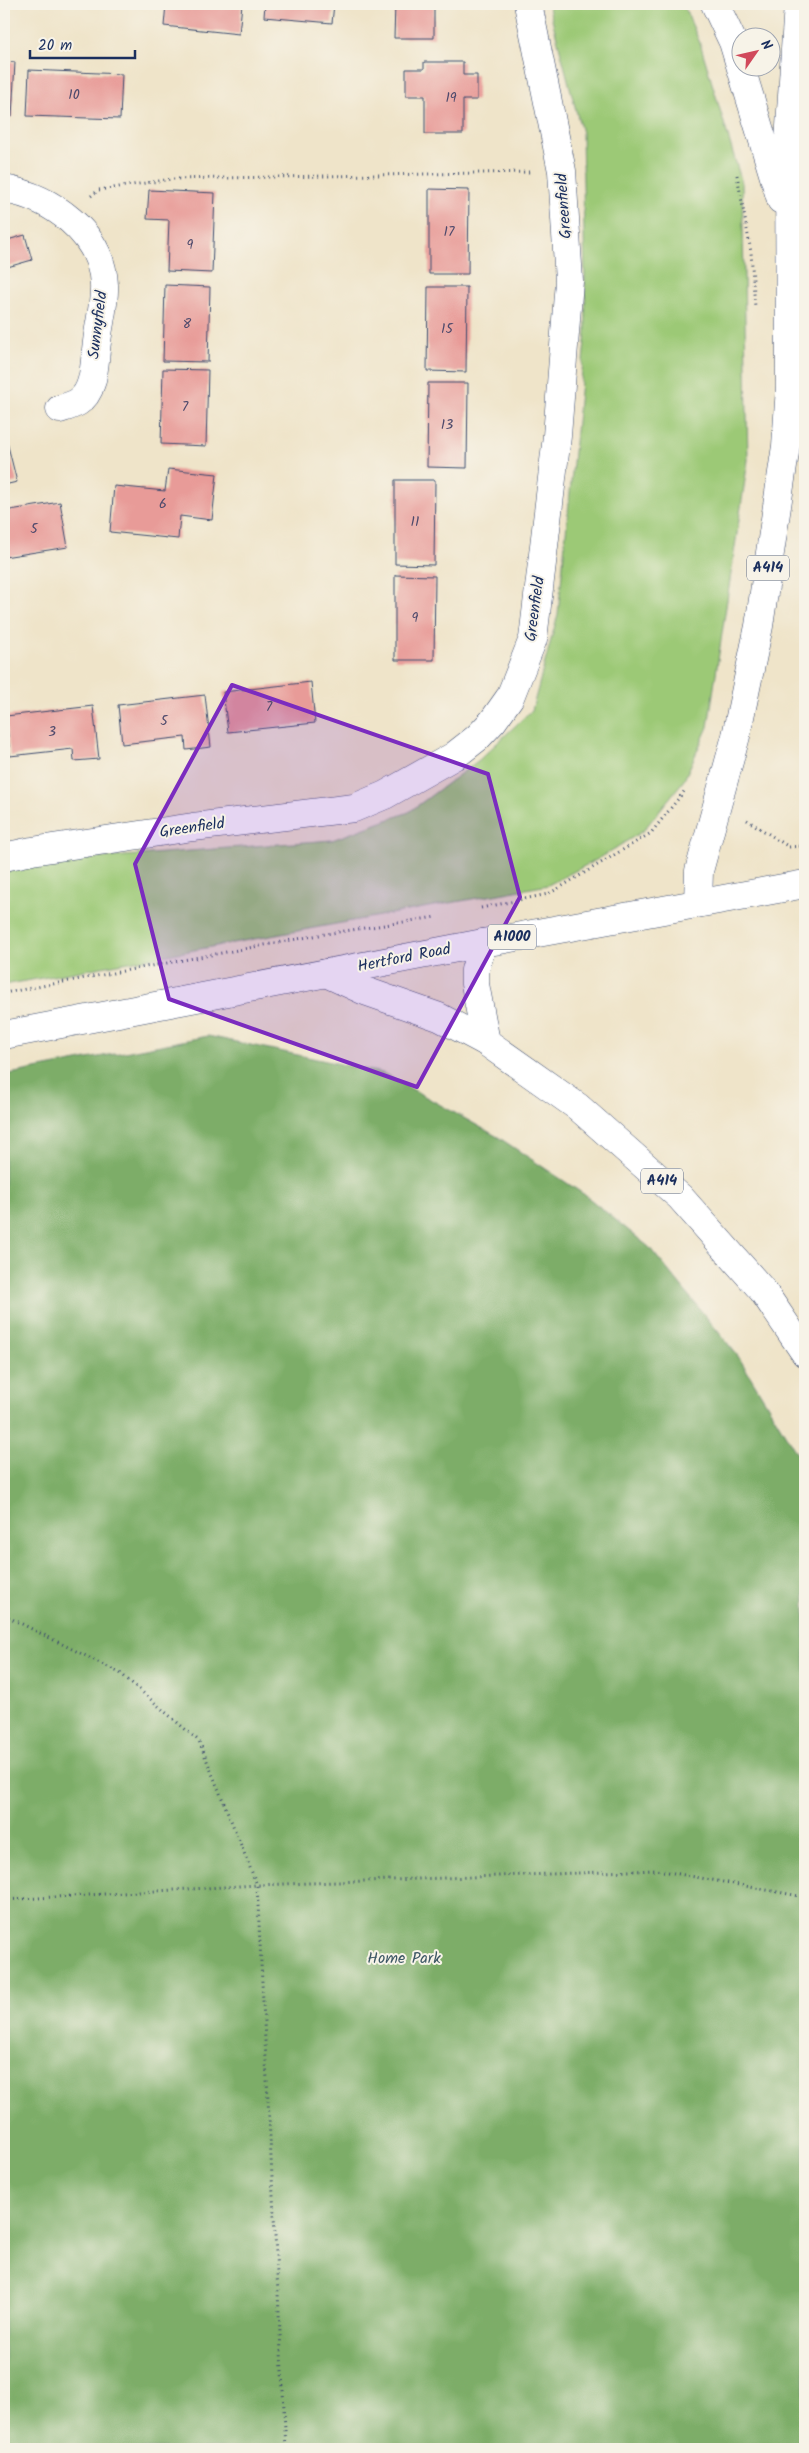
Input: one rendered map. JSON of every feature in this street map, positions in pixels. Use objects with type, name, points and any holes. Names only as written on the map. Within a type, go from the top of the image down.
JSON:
[{"type":"main road","name":"Greenfield","points":[[4,857],[32,851],[193,827],[354,808],[385,795],[454,756],[493,721],[510,697],[534,639],[557,436],[569,281],[562,171],[528,4]]},
{"type":"main road","points":[[715,4],[733,42],[789,227]]},
{"type":"main road","name":"A414","points":[[698,903],[699,871],[736,736],[759,626],[786,446],[790,386],[789,142],[798,4]]},
{"type":"main road","name":"Sunnyfield","points":[[4,189],[43,201],[64,215],[86,235],[99,260],[104,285],[90,386],[79,402],[60,408]]},
{"type":"main road","name":"Hertford Road","points":[[4,1035],[483,942],[805,884]]},
{"type":"main road","points":[[483,942],[475,970],[475,984],[486,1042]]},
{"type":"main road","name":"A414","points":[[326,973],[365,991],[438,1017],[486,1042],[578,1107],[680,1197],[763,1291],[805,1353]]},
{"type":"path","points":[[736,166],[751,252],[756,317]]},
{"type":"path","points":[[64,215],[99,190],[172,179],[562,171]]},
{"type":"path","points":[[472,910],[548,894],[559,888],[651,833],[687,788]]},
{"type":"path","points":[[741,816],[789,847],[805,846]]},
{"type":"path","points":[[4,993],[319,935],[444,916]]},
{"type":"path","points":[[4,1615],[120,1673],[198,1741],[257,1885],[286,2449]]},
{"type":"path","points":[[4,1900],[257,1885],[657,1870],[805,1897]]},
{"type":"highlighted area","points":[[232,685],[488,774],[520,897],[417,1087],[169,999],[135,864]]},
{"type":"green space","points":[[548,4],[683,4],[700,43],[742,183],[748,460],[708,727],[684,780],[643,831],[598,859],[548,885],[4,985],[4,873],[34,863],[332,840],[409,812],[479,760],[532,710],[558,614],[586,331],[582,133]]},
{"type":"green space","name":"Home Park","points":[[208,1036],[383,1073],[498,1137],[585,1195],[649,1247],[738,1356],[805,1467],[805,2449],[4,2449],[4,1075]]},
{"type":"building","points":[[166,4],[242,4],[239,34],[164,26]]},
{"type":"building","points":[[265,4],[334,4],[332,23],[264,17]]},
{"type":"building","points":[[395,4],[434,4],[434,38],[394,38]]},
{"type":"building","points":[[4,61],[15,62],[12,117],[4,117]]},
{"type":"building","points":[[424,62],[463,62],[463,75],[477,75],[477,100],[463,100],[463,134],[425,134],[425,96],[406,96],[406,69],[424,69]]},
{"type":"building","points":[[29,70],[122,74],[120,119],[27,116]]},
{"type":"building","points":[[429,189],[469,190],[468,274],[429,274]]},
{"type":"building","points":[[149,190],[215,193],[212,273],[167,271],[169,220],[147,219]]},
{"type":"building","points":[[25,235],[32,260],[4,268],[4,241]]},
{"type":"building","points":[[165,285],[210,287],[208,362],[163,361]]},
{"type":"building","points":[[428,287],[467,287],[466,372],[427,371]]},
{"type":"building","points":[[163,369],[208,370],[206,446],[161,444]]},
{"type":"building","points":[[428,383],[468,383],[467,468],[427,467]]},
{"type":"building","points":[[4,430],[17,482],[4,485]]},
{"type":"building","points":[[168,469],[217,474],[212,520],[180,516],[178,539],[110,532],[114,486],[165,491]]},
{"type":"building","points":[[395,480],[435,480],[434,565],[395,564]]},
{"type":"building","points":[[60,502],[68,547],[4,557],[4,511]]},
{"type":"building","points":[[395,575],[435,576],[434,660],[395,660]]},
{"type":"building","points":[[311,682],[315,723],[228,732],[223,692]]},
{"type":"building","points":[[205,695],[211,747],[186,750],[185,737],[122,744],[118,705]]},
{"type":"building","points":[[93,706],[99,759],[74,761],[73,749],[10,756],[6,716]]}]
